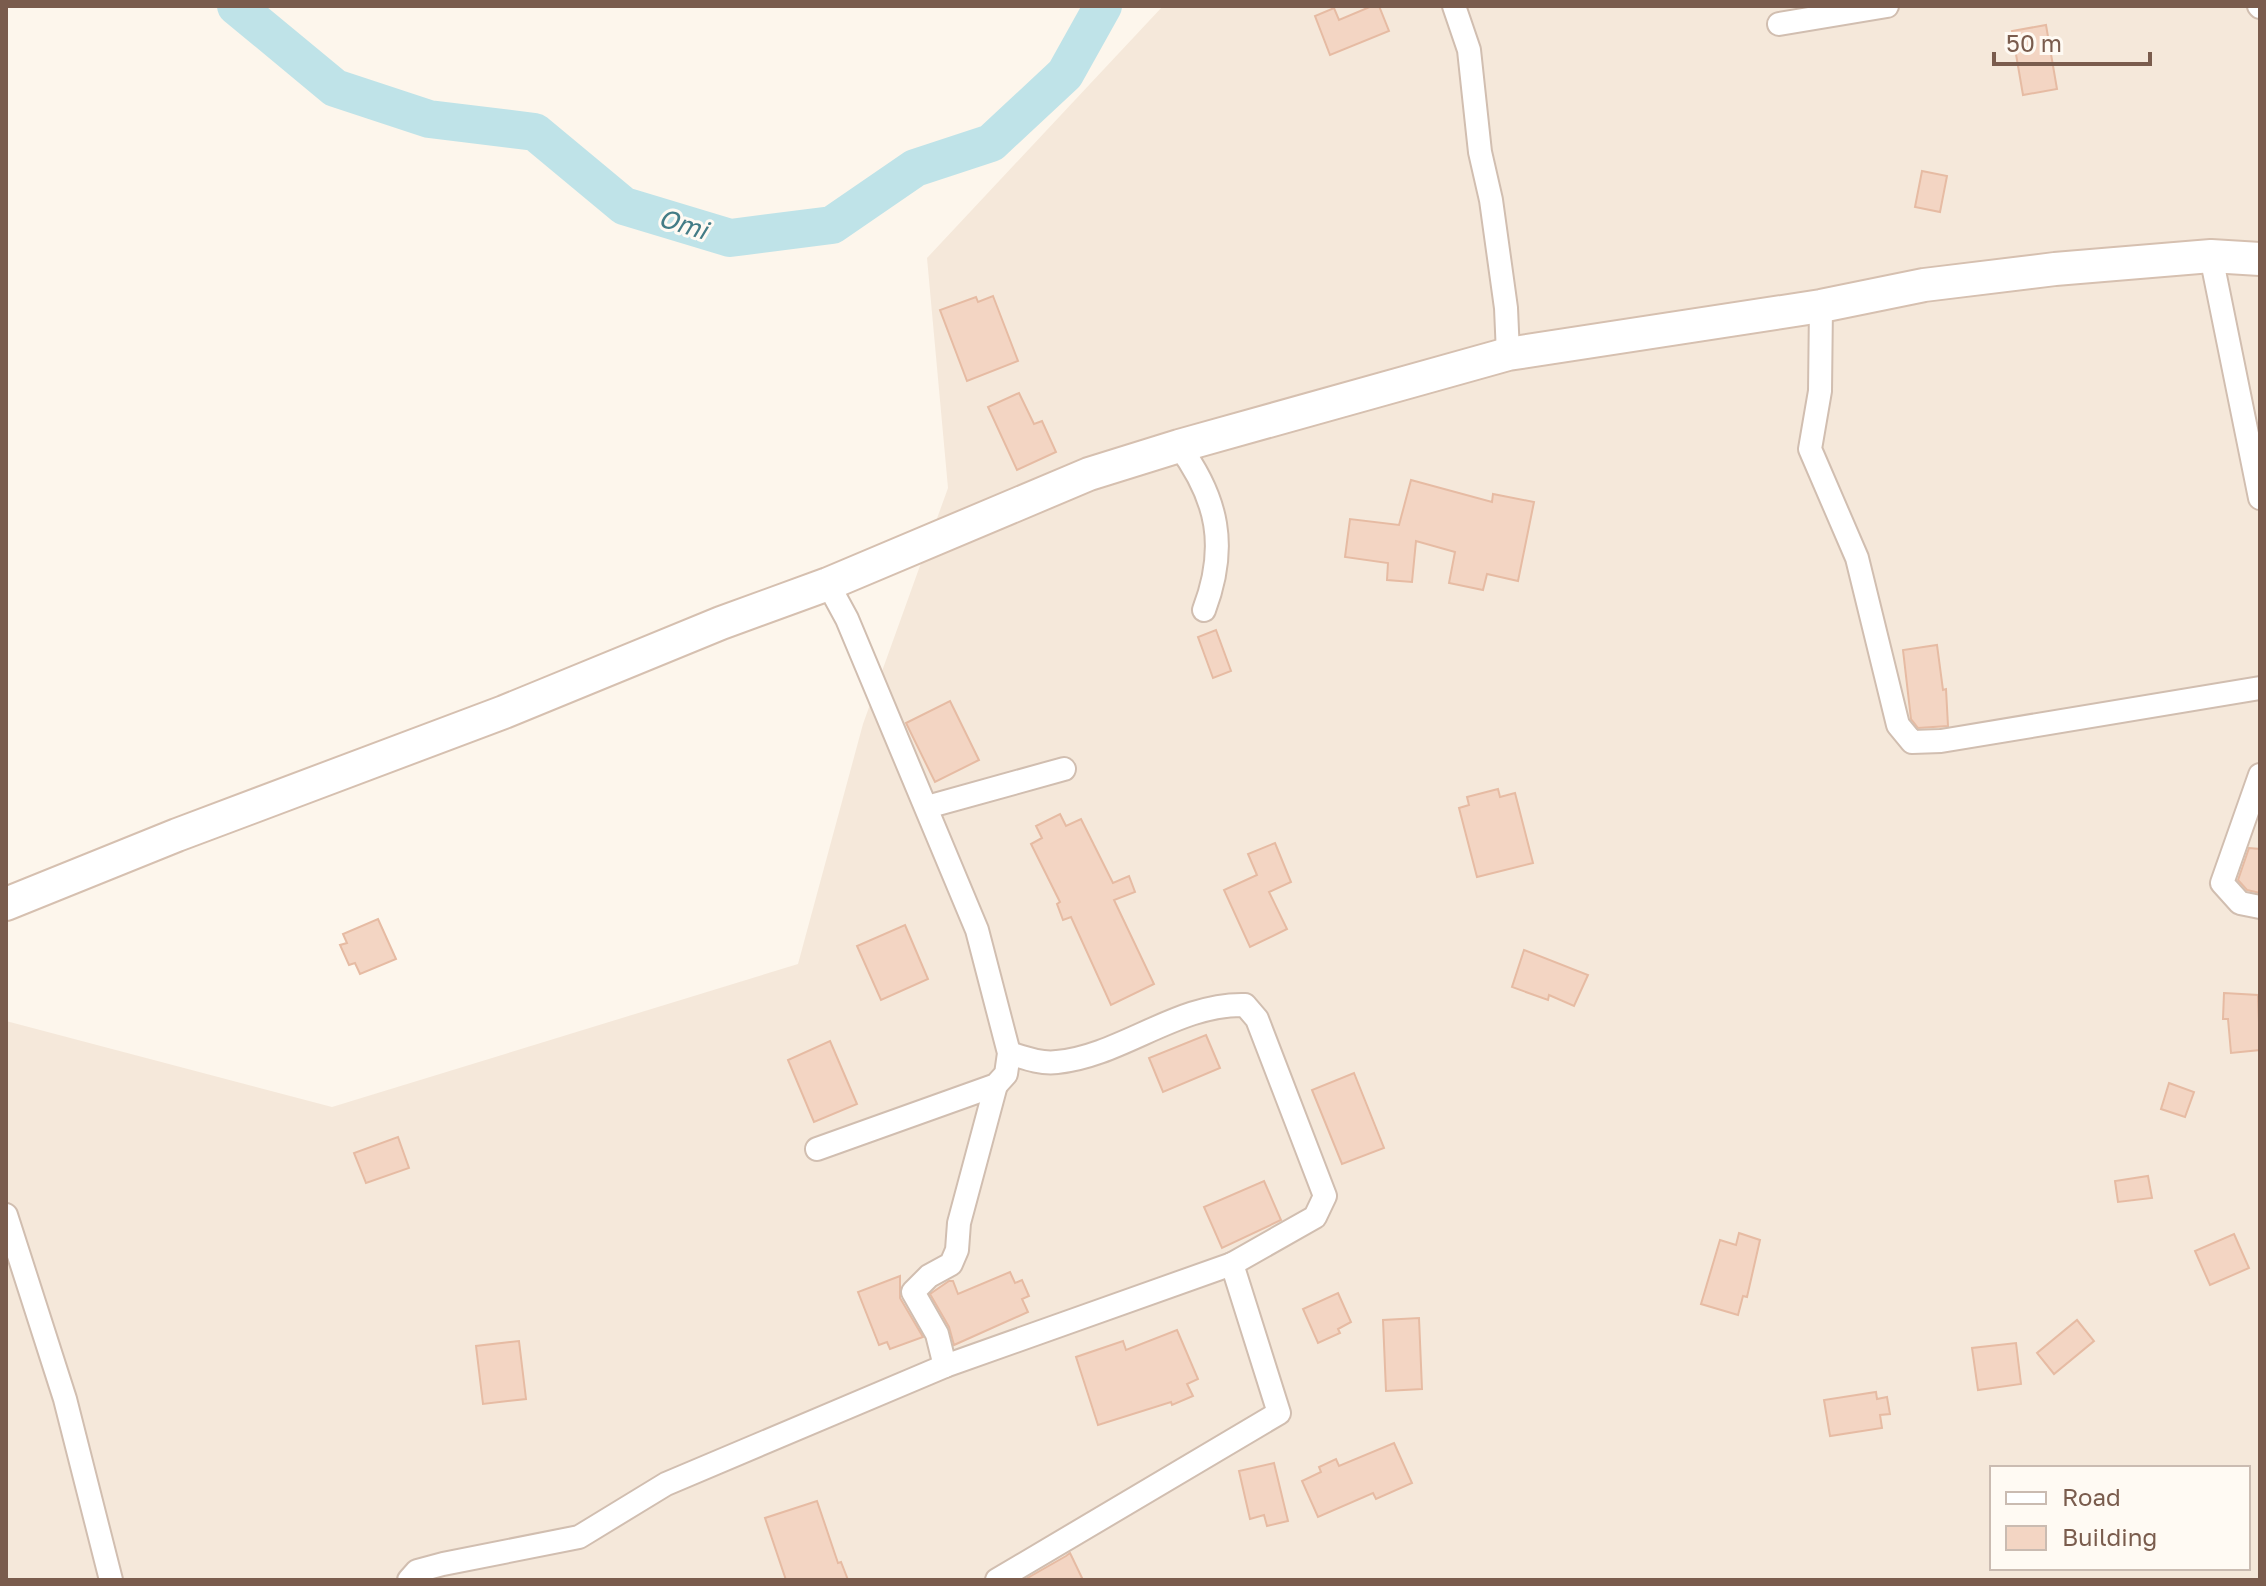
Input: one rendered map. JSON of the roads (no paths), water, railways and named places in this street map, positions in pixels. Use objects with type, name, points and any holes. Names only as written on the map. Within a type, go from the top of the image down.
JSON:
[{"type":"street","points":[[1454,6],[1469,50],[1480,152],[1491,200],[1506,308],[1508,354]]},
{"type":"street","points":[[1779,24],[1887,6]]},
{"type":"street","points":[[6,904],[177,835],[504,712],[721,623],[828,584],[1089,474],[1179,446],[1508,354],[1821,306],[1924,285],[2055,269],[2211,256],[2260,259]]},
{"type":"street","points":[[2211,256],[2260,498]]},
{"type":"street","points":[[1821,306],[1820,391],[1810,449],[1857,558],[1898,725],[1912,742],[1941,741],[2260,688]]},
{"type":"street","points":[[1179,446],[1203,479],[1219,543],[1213,587],[1204,610]]},
{"type":"street","points":[[828,584],[847,619],[977,930],[1009,1053],[1006,1074],[996,1085],[959,1223],[957,1250],[951,1264],[929,1276],[913,1292],[937,1334],[945,1366]]},
{"type":"street","points":[[927,807],[1064,769]]},
{"type":"street","points":[[2260,775],[2222,883],[2240,903],[2260,907]]},
{"type":"street","points":[[409,1580],[417,1571],[443,1564],[579,1537],[666,1484],[945,1366],[1232,1264],[1315,1217],[1325,1196],[1257,1019],[1245,1005],[1222,1005],[1138,1033],[1094,1053],[1057,1063],[1033,1061],[1009,1053]]},
{"type":"street","points":[[817,1149],[996,1085]]},
{"type":"street","points":[[6,1215],[65,1399],[111,1580]]},
{"type":"street","points":[[997,1580],[1279,1413],[1232,1264]]},
{"type":"waterway","name":"Omi","points":[[236,6],[335,88],[429,119],[535,132],[624,206],[730,238],[832,225],[915,168],[991,143],[1065,74],[1103,6]]}]
